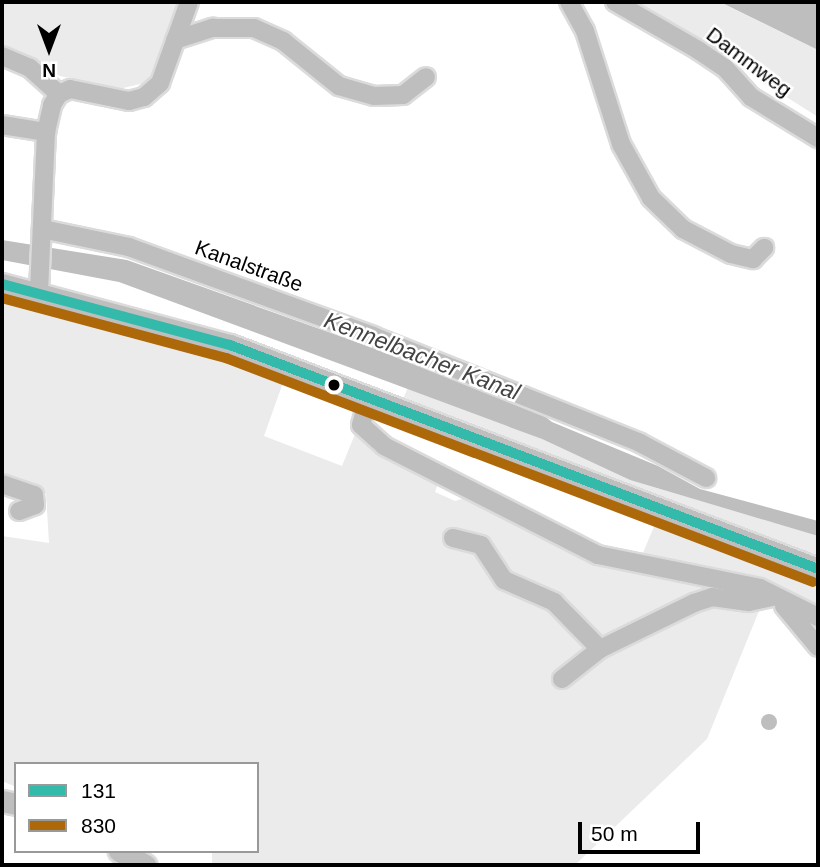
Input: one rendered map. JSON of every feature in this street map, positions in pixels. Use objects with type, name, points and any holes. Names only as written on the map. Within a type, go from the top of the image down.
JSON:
[{"type":"main road","points":[[2,284],[39,283],[230,345],[818,569]]},
{"type":"main road","points":[[123,853],[145,865]]},
{"type":"street","points":[[59,94],[86,89],[129,101],[144,97],[160,83],[189,2]]},
{"type":"street","points":[[569,2],[586,31],[621,144],[651,198],[683,229],[731,254],[753,259],[764,248]]},
{"type":"street","name":"Dammweg","points":[[615,2],[707,57],[751,97],[818,138]]},
{"type":"street","points":[[175,40],[213,28],[254,28],[283,41],[339,86],[374,96],[403,95],[426,77]]},
{"type":"street","points":[[2,56],[30,68],[59,94]]},
{"type":"street","points":[[39,283],[46,132],[59,94]]},
{"type":"street","points":[[2,125],[46,132]]},
{"type":"street","name":"Kanalstraße","points":[[42,233],[129,247],[347,326],[640,443],[705,478]]},
{"type":"street","points":[[368,399],[361,425],[384,446],[598,555],[760,588],[773,597],[818,617]]},
{"type":"street","points":[[2,484],[34,495],[35,505],[19,511]]},
{"type":"street","points":[[453,538],[481,545],[504,580],[554,602],[600,649]]},
{"type":"street","points":[[562,679],[600,649],[712,597],[750,602],[773,597]]},
{"type":"street","points":[[773,597],[818,647]]},
{"type":"shaded area","points":[[2,2],[187,2],[157,80],[119,89],[60,76],[2,49]]},
{"type":"shaded area","points":[[637,2],[719,2],[818,50],[818,117]]},
{"type":"shaded area","points":[[719,2],[818,2],[818,50],[724,4]]},
{"type":"shaded area","points":[[2,240],[127,260],[390,354],[538,411],[552,422],[658,466],[700,489],[818,521],[818,536],[630,480],[542,439],[119,282],[2,260]]},
{"type":"shaded area","points":[[2,297],[285,377],[264,436],[342,466],[355,434],[440,478],[435,492],[455,501],[471,496],[556,542],[714,581],[761,606],[707,739],[575,865],[212,865],[212,853],[259,853],[259,762],[14,762],[14,786],[2,781],[2,536],[49,543],[46,494],[2,478]]},
{"type":"shaded area","points":[[408,387],[542,439],[630,480],[818,536],[818,560],[402,402]]},
{"type":"shaded area","points":[[658,517],[818,578],[818,615],[640,560]]},
{"type":"shaded area","points":[[769,714],[777,722],[769,730],[761,722]]},
{"type":"transit line","name":"131","points":[[2,284],[230,345],[818,569]]},
{"type":"transit line","name":"830","points":[[2,298],[226,358],[813,582]]},
{"type":"water label","name":"Kennelbacher Kanal","points":[[422,356]]}]
